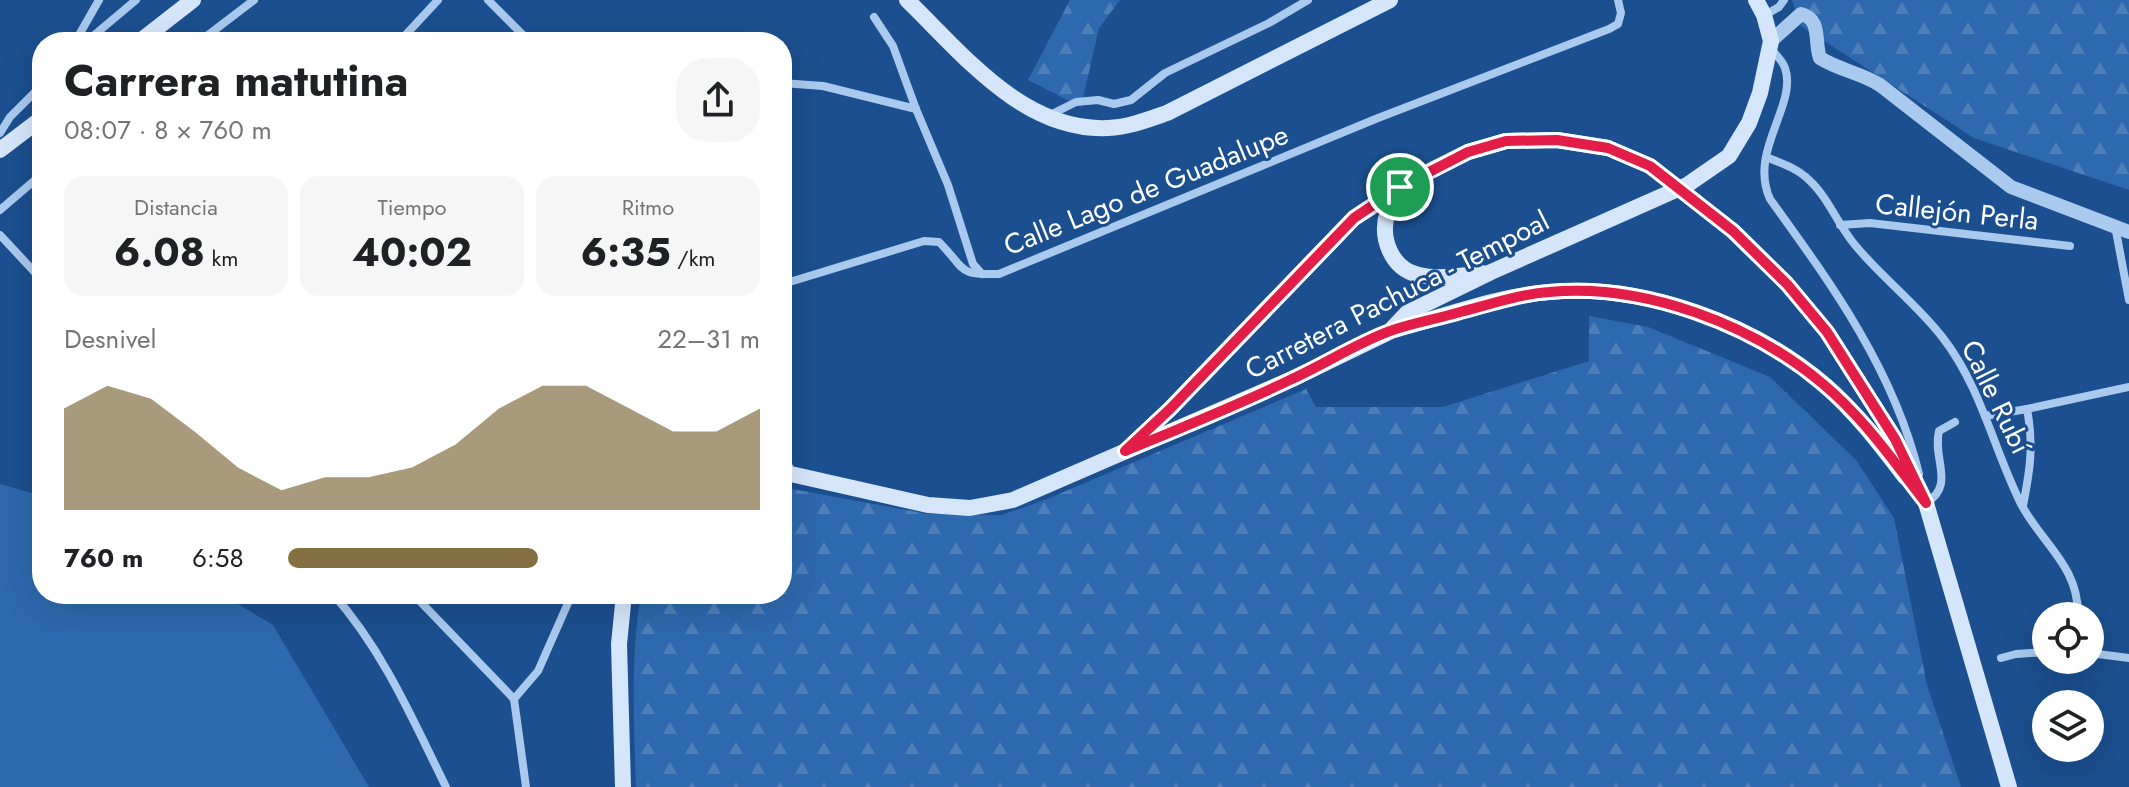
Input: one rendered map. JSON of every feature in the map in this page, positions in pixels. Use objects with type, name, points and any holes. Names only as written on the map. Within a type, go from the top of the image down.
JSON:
[{"type":"main road","points":[[152,32],[193,0]]},
{"type":"main road","points":[[907,0],[984,74],[1020,103],[1076,125],[1106,128],[1133,125],[1167,113],[1390,0]]},
{"type":"main road","name":"Carretera Pachuca - Tempoal","points":[[792,474],[928,505],[970,508],[1013,500],[1292,379],[1389,332],[1407,313],[1687,185],[1729,156],[1749,123],[1760,93],[1770,44],[1760,8]]},
{"type":"main road","points":[[0,150],[32,126]]},
{"type":"main road","points":[[1125,451],[1170,409],[1354,218],[1400,187],[1468,152],[1506,141],[1557,140],[1608,148],[1650,166],[1733,231],[1787,284],[1827,332],[1895,439],[1926,503],[2009,787]]},
{"type":"main road","points":[[1400,187],[1387,212],[1385,230],[1394,260],[1418,275],[1435,277],[1491,272]]},
{"type":"main road","points":[[1389,332],[1551,291],[1600,292],[1661,301],[1714,319],[1759,340],[1824,385],[1864,423],[1926,503]]},
{"type":"main road","points":[[623,604],[619,644],[623,787]]},
{"type":"street","points":[[81,32],[99,0]]},
{"type":"street","points":[[98,32],[136,0]]},
{"type":"street","points":[[212,32],[254,0]]},
{"type":"street","points":[[408,32],[438,0]]},
{"type":"street","points":[[488,0],[520,32]]},
{"type":"street","points":[[1047,116],[1076,102],[1098,100],[1114,104],[1131,100],[1165,73],[1269,23],[1308,0]]},
{"type":"street","name":"Calle Lago de Guadalupe","points":[[874,17],[893,46],[948,185],[973,264],[982,274],[999,274],[1378,118],[1618,24],[1621,13],[1618,0]]},
{"type":"street","points":[[1760,8],[1779,7],[1784,0]]},
{"type":"street","points":[[1955,422],[1939,431],[1941,487],[1938,495],[1926,503],[1909,436],[1882,371],[1832,283],[1770,199],[1765,187],[1763,169],[1787,85],[1786,71],[1770,44],[1801,14],[1807,15],[1813,19],[1820,58],[1829,64],[1863,74],[1880,85],[2011,187],[2129,232]]},
{"type":"street","points":[[792,84],[823,86],[916,109]]},
{"type":"street","points":[[0,133],[10,117],[32,95]]},
{"type":"street","name":"Calle Rubí","points":[[1766,157],[1791,167],[1811,181],[1855,245],[1943,338],[1964,370],[2023,507],[2069,570],[2078,602]]},
{"type":"street","points":[[0,210],[32,183]]},
{"type":"street","name":"Callejón Perla","points":[[1840,225],[1870,223],[2070,246]]},
{"type":"street","points":[[2115,225],[2129,300]]},
{"type":"street","points":[[0,235],[32,268]]},
{"type":"street","points":[[792,281],[924,241],[939,242],[963,270],[969,274],[982,274]]},
{"type":"street","points":[[1985,416],[2129,387]]},
{"type":"street","points":[[2023,507],[2033,439],[2027,409]]},
{"type":"street","points":[[342,604],[388,670],[446,787]]},
{"type":"street","points":[[423,604],[514,699],[526,787]]},
{"type":"street","points":[[514,699],[538,671],[568,604]]},
{"type":"street","points":[[2001,658],[2032,653]]},
{"type":"street","points":[[2104,655],[2129,658]]},
{"type":"green space","points":[[1070,0],[1120,0],[1099,28],[1081,107],[1028,80]]},
{"type":"green space","points":[[1792,0],[2129,0],[2129,190],[1974,138],[1801,26]]},
{"type":"green space","points":[[1589,316],[1648,327],[1770,377],[1856,460],[1894,518],[1927,685],[1961,787],[636,787],[634,666],[640,604],[792,604],[792,489],[928,514],[1002,515],[1047,499],[1306,389],[1316,407],[1443,407],[1589,361]]},
{"type":"green space","points":[[0,484],[32,493],[32,604],[238,604],[273,625],[369,787],[0,787]]},
{"type":"route","points":[[1557,140],[1608,148],[1650,166],[1733,231],[1787,284],[1827,332],[1895,439],[1926,503],[1864,423],[1824,385],[1792,361],[1759,340],[1714,319],[1661,301],[1600,292],[1551,291],[1527,295],[1389,332],[1292,379],[1125,451],[1170,409],[1354,218],[1400,187],[1468,152],[1506,141],[1557,140]]}]
